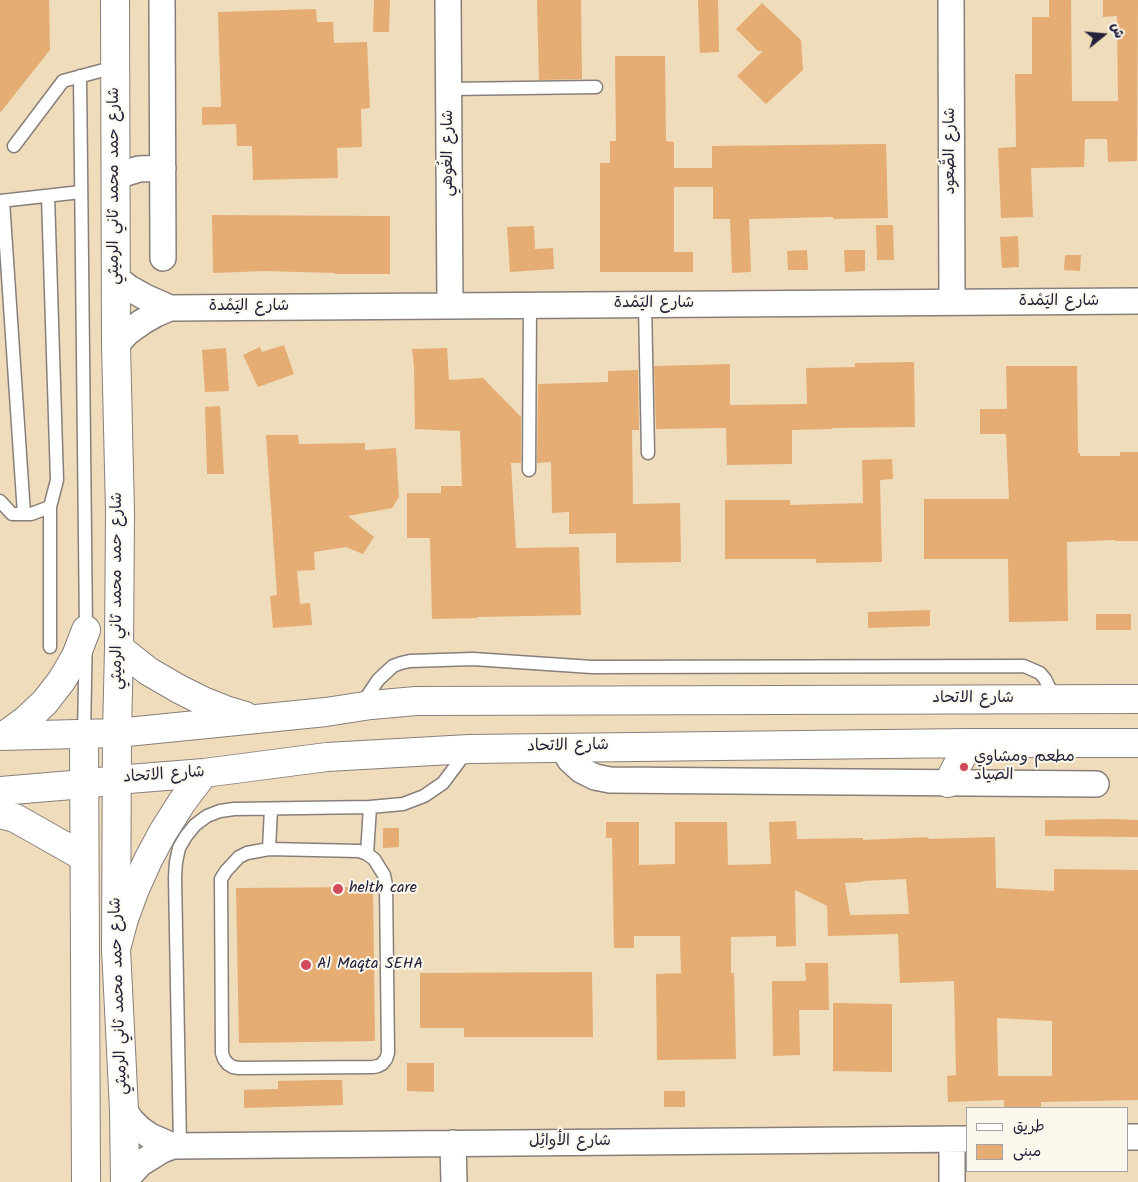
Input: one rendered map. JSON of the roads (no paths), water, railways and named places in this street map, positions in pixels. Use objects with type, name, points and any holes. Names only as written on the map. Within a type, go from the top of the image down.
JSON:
[{"type":"main road","name":"شارع حمد محمد ثاني الرميثي","points":[[115,0],[115,277],[120,511],[116,780],[116,949],[124,1110],[125,1181]]},
{"type":"main road","points":[[2,736],[45,702],[62,680],[76,656],[86,630]]},
{"type":"main road","points":[[119,648],[179,690],[220,708],[253,719]]},
{"type":"main road","name":"شارع الاتحاد","points":[[2,736],[117,733],[416,701],[1138,699]]},
{"type":"main road","name":"شارع حمد محمد ثاني الرميثي","points":[[84,734],[86,1182]]},
{"type":"main road","points":[[948,783],[969,743]]},
{"type":"main road","name":"شارع الاتحاد","points":[[0,791],[204,773],[328,757],[469,749],[969,743],[1138,744]]},
{"type":"main road","points":[[1081,743],[1138,759]]},
{"type":"main road","points":[[116,949],[124,919],[148,860],[172,817],[204,773]]},
{"type":"main road","points":[[0,814],[15,818],[84,857]]},
{"type":"street","points":[[162,0],[163,258]]},
{"type":"street","name":"شارع الغُوهي","points":[[448,0],[450,306]]},
{"type":"street","name":"شارع الصُّعود","points":[[950,0],[952,302]]},
{"type":"street","points":[[116,176],[139,168],[163,168]]},
{"type":"street","name":"شارع اليَمْدة","points":[[115,277],[129,288],[170,308]]},
{"type":"street","name":"شارع اليَمْدة","points":[[116,345],[128,332],[142,322],[170,308],[1138,301]]},
{"type":"street","points":[[562,747],[570,760],[581,770],[595,777],[610,780],[1096,784]]},
{"type":"street","name":"شارع الأوائِل","points":[[124,1110],[131,1120],[145,1132],[161,1142],[177,1146],[959,1139]]},
{"type":"street","points":[[952,1182],[959,1139]]},
{"type":"street","points":[[453,1143],[454,1182]]},
{"type":"street","name":"شارع الأوائِل","points":[[125,1181],[141,1163],[151,1156],[177,1146]]},
{"type":"lane","points":[[14,146],[63,81],[115,67]]},
{"type":"lane","name":"شارع حمد محمد ثاني الرميثي","points":[[80,76],[86,630],[84,734]]},
{"type":"lane","points":[[449,89],[596,87]]},
{"type":"lane","points":[[24,514],[2,201],[81,192]]},
{"type":"lane","points":[[48,196],[57,480],[50,507],[50,647]]},
{"type":"lane","points":[[645,304],[648,453]]},
{"type":"lane","points":[[529,470],[530,305]]},
{"type":"lane","points":[[0,502],[12,514],[31,514],[50,507]]},
{"type":"lane","points":[[360,707],[378,680],[392,666],[410,661],[455,659],[592,667],[1024,666],[1040,673],[1055,699]]},
{"type":"lane","points":[[177,1146],[175,877],[179,848],[186,836],[195,825],[207,816],[220,811],[234,809],[370,808],[403,804],[424,796],[443,783],[469,749]]},
{"type":"lane","points":[[368,854],[370,808]]},
{"type":"lane","points":[[269,849],[271,809]]},
{"type":"lane","points":[[269,849],[359,851],[368,854],[379,866],[384,875],[386,885],[388,1054],[386,1059],[382,1064],[373,1067],[239,1068],[228,1064],[222,1052],[221,879],[226,871],[239,857],[248,853],[269,849]]},
{"type":"place","name":"مطعم ومشاوي الصياد","points":[[964,767]]},
{"type":"place","name":"helth care","points":[[338,889]]},
{"type":"place","name":"Al Maqta SEHA","points":[[306,965]]}]
